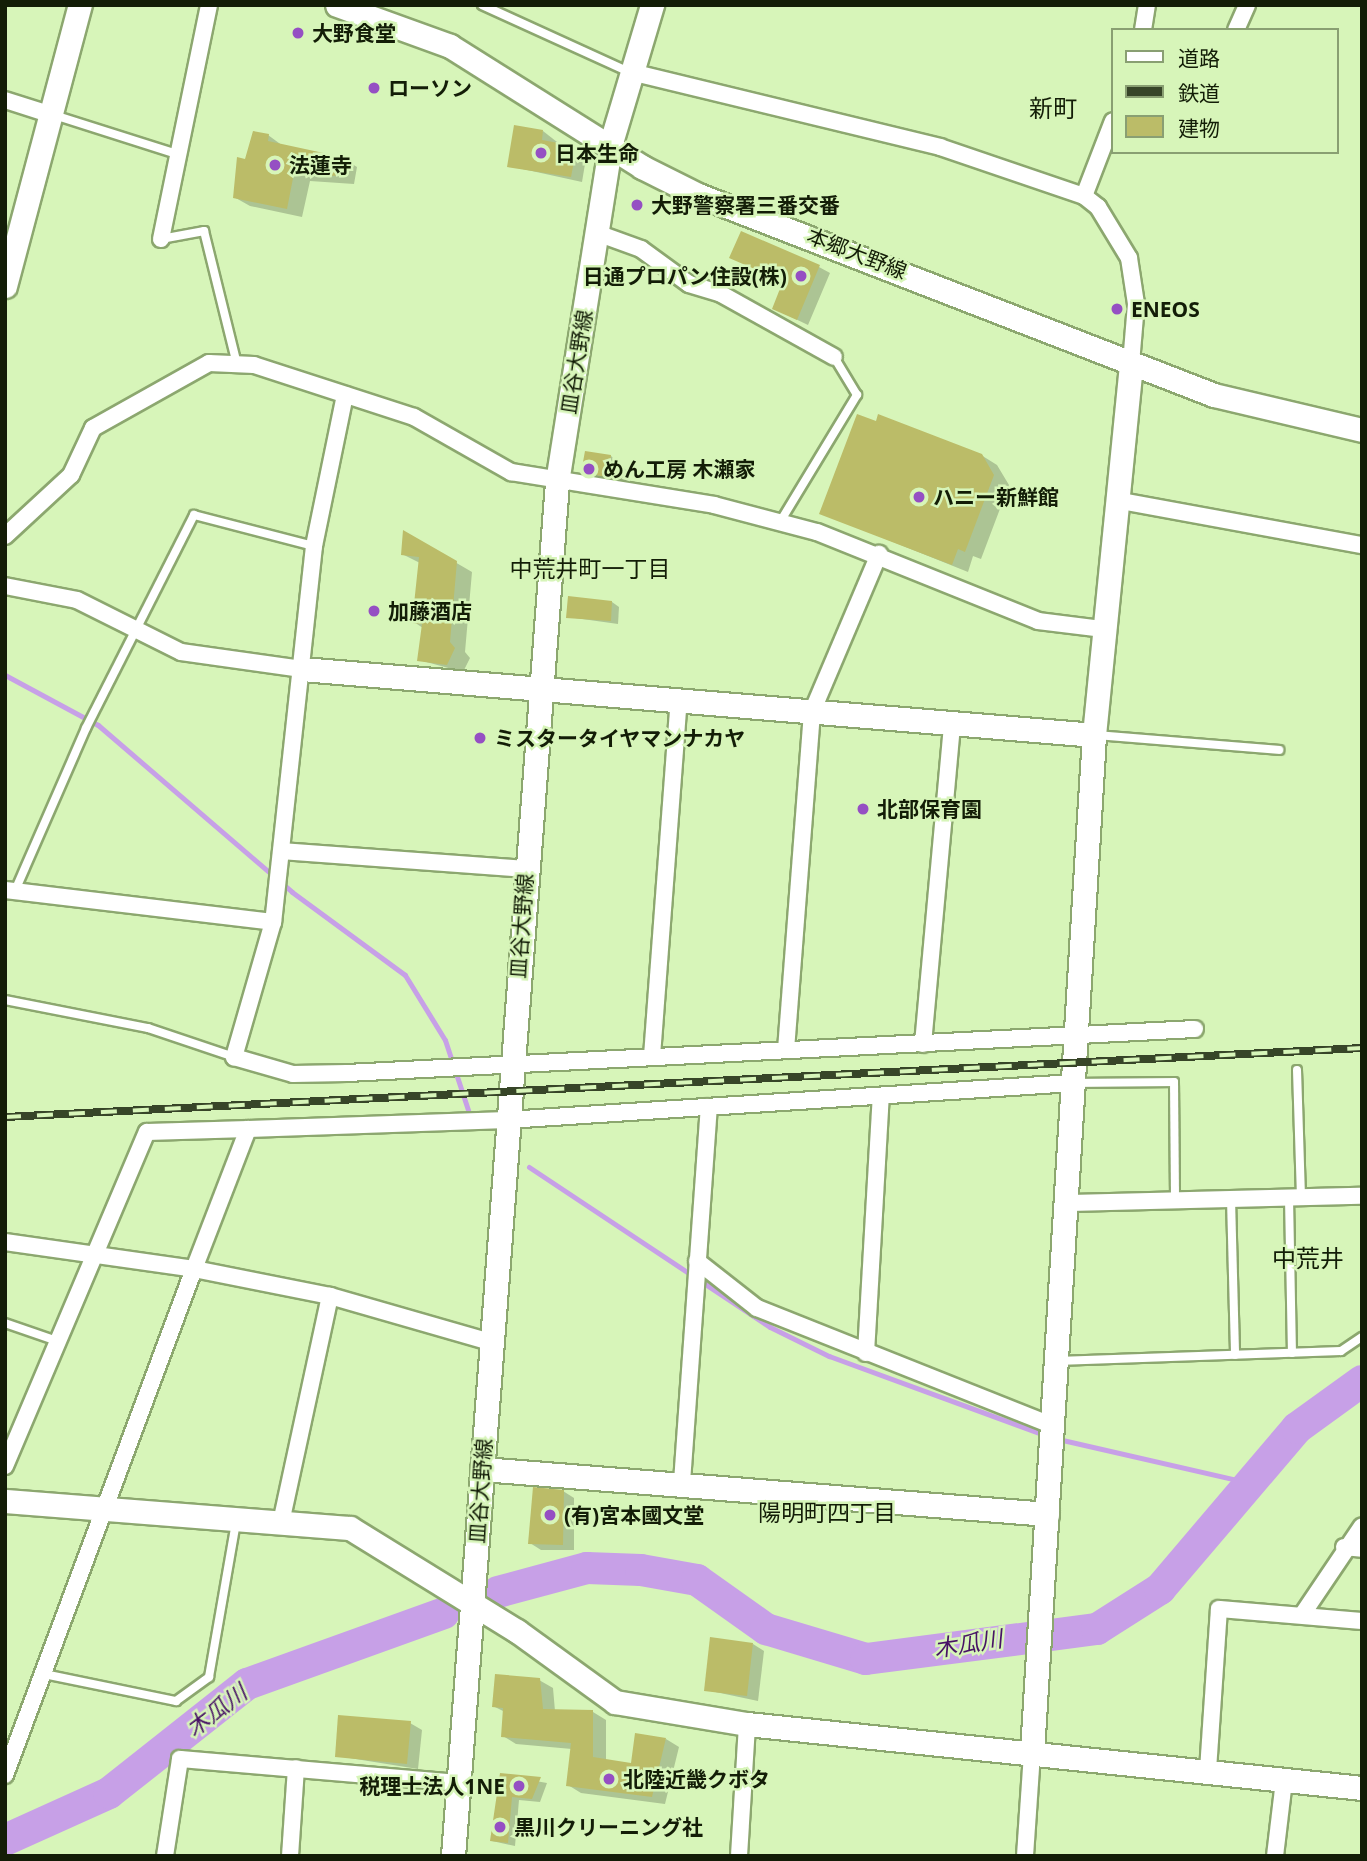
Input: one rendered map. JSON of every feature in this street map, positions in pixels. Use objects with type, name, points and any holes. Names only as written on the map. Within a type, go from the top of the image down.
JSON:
[{"type":"street","points":[[5,286],[80,5]]},
{"type":"street","points":[[161,239],[174,153],[209,5]]},
{"type":"street","name":"本郷大野線","points":[[337,5],[450,46],[610,146],[698,195],[873,258],[1214,395],[1362,430]]},
{"type":"street","name":"皿谷大野線","points":[[453,1856],[537,689],[557,482],[610,146],[652,5]]},
{"type":"street","points":[[1143,28],[1147,5]]},
{"type":"street","points":[[1237,28],[1247,5]]},
{"type":"street","points":[[631,72],[865,127],[1084,196],[1098,207],[1129,258],[1136,304],[1102,629],[1094,735],[1068,1203],[1025,1856]]},
{"type":"street","points":[[5,100],[52,115]]},
{"type":"street","points":[[1084,196],[1112,124]]},
{"type":"street","points":[[597,233],[641,249],[689,284],[721,294],[834,357]]},
{"type":"street","points":[[5,536],[71,475],[93,428],[209,363],[237,364],[414,418],[511,472],[780,522],[879,554],[1038,621],[1102,629]]},
{"type":"street","points":[[345,395],[314,546],[281,869],[273,922],[234,1057],[293,1074],[1195,1029]]},
{"type":"street","points":[[1116,500],[1362,545]]},
{"type":"street","points":[[786,1050],[812,712],[879,554]]},
{"type":"street","points":[[5,586],[77,600],[135,632],[181,652],[302,669],[1094,735]]},
{"type":"street","points":[[652,1056],[679,701]]},
{"type":"street","points":[[923,1044],[952,723]]},
{"type":"street","points":[[282,850],[525,869]]},
{"type":"street","points":[[10,892],[273,922]]},
{"type":"street","points":[[5,1466],[147,1132],[507,1120],[1073,1083]]},
{"type":"street","points":[[866,1353],[881,1096]]},
{"type":"street","points":[[682,1482],[709,1107]]},
{"type":"street","points":[[5,1775],[248,1129]]},
{"type":"street","points":[[1068,1203],[1362,1196]]},
{"type":"street","points":[[5,1242],[194,1269],[330,1296],[490,1342]]},
{"type":"street","points":[[697,1261],[757,1308],[1053,1426]]},
{"type":"street","points":[[282,1518],[330,1296]]},
{"type":"street","points":[[482,1469],[682,1482],[1047,1514]]},
{"type":"street","points":[[5,1501],[282,1518],[350,1528],[472,1608],[517,1631],[599,1696],[747,1724],[1362,1788]]},
{"type":"street","points":[[1303,1615],[1344,1547],[1362,1525]]},
{"type":"street","points":[[1344,1547],[1362,1549]]},
{"type":"street","points":[[1208,1770],[1219,1609],[1362,1621]]},
{"type":"street","points":[[739,1856],[747,1724]]},
{"type":"street","points":[[165,1856],[180,1759],[459,1783]]},
{"type":"street","points":[[290,1856],[296,1768]]},
{"type":"street","points":[[1275,1856],[1284,1780]]},
{"type":"lane","points":[[482,5],[631,72]]},
{"type":"lane","points":[[52,115],[174,153]]},
{"type":"lane","points":[[161,239],[204,232],[237,364]]},
{"type":"lane","points":[[780,522],[857,395],[834,357]]},
{"type":"lane","points":[[10,892],[94,711],[194,515],[314,546]]},
{"type":"lane","points":[[1094,735],[1279,750]]},
{"type":"lane","points":[[5,1000],[148,1028],[234,1057]]},
{"type":"lane","points":[[1292,1353],[1297,1070]]},
{"type":"lane","points":[[1073,1083],[1174,1082],[1175,1200]]},
{"type":"lane","points":[[1231,1199],[1235,1355]]},
{"type":"lane","points":[[5,1323],[57,1341]]},
{"type":"lane","points":[[1057,1361],[1341,1351],[1362,1337]]},
{"type":"lane","points":[[44,1674],[176,1701],[209,1677],[237,1516]]},
{"type":"building","points":[[514,125],[543,130],[542,140],[564,144],[562,154],[575,156],[571,177],[507,167]]},
{"type":"building","points":[[253,131],[269,134],[268,141],[342,157],[338,176],[294,173],[287,209],[233,198],[237,157],[245,159]]},
{"type":"building","points":[[741,231],[820,265],[797,320],[772,309],[783,281],[729,258]]},
{"type":"building","points":[[857,414],[876,421],[878,414],[982,454],[994,475],[965,552],[958,549],[952,565],[819,514]]},
{"type":"building","points":[[585,451],[611,455],[610,465],[623,467],[620,479],[581,473]]},
{"type":"building","points":[[403,530],[457,561],[450,642],[455,648],[447,665],[417,661],[422,624],[412,623],[419,557],[401,555]]},
{"type":"building","points":[[568,596],[612,601],[611,621],[566,618]]},
{"type":"building","points":[[533,1487],[564,1490],[563,1545],[528,1544]]},
{"type":"building","points":[[710,1637],[753,1643],[747,1696],[704,1691]]},
{"type":"building","points":[[495,1674],[540,1678],[543,1709],[593,1710],[593,1757],[631,1763],[635,1733],[666,1738],[652,1797],[566,1786],[571,1743],[501,1737],[503,1708],[492,1707]]},
{"type":"building","points":[[338,1715],[411,1721],[407,1764],[335,1757]]},
{"type":"building","points":[[500,1773],[541,1777],[532,1799],[512,1797],[508,1843],[490,1841]]},
{"type":"waterway","points":[[5,675],[98,725],[292,892],[405,975],[445,1040],[468,1110]]},
{"type":"waterway","points":[[529,1167],[770,1327],[829,1356],[1045,1435]]},
{"type":"waterway","name":"木瓜川","points":[[498,1592],[587,1568],[641,1570],[697,1580],[766,1629],[866,1659],[1097,1629],[1160,1589],[1297,1428],[1362,1381]]},
{"type":"waterway","points":[[1058,1439],[1254,1484]]},
{"type":"waterway","name":"木瓜川","points":[[5,1840],[109,1793],[247,1684],[444,1613]]},
{"type":"railway","points":[[5,1117],[1362,1048]]},
{"type":"place","name":"大野食堂","points":[[298,33]]},
{"type":"place","name":"ローソン","points":[[374,88]]},
{"type":"place","name":"日本生命","points":[[541,153]]},
{"type":"place","name":"法蓮寺","points":[[275,165]]},
{"type":"place","name":"大野警察署三番交番","points":[[637,205]]},
{"type":"place","name":"日通プロパン住設(株)","points":[[801,276]]},
{"type":"place","name":"ENEOS","points":[[1117,309]]},
{"type":"place","name":"めん工房 木瀬家","points":[[589,469]]},
{"type":"place","name":"ハニー新鮮館","points":[[919,497]]},
{"type":"place","name":"加藤酒店","points":[[374,611]]},
{"type":"place","name":"ミスタータイヤマンナカヤ","points":[[480,738]]},
{"type":"place","name":"北部保育園","points":[[863,809]]},
{"type":"place","name":"(有)宮本國文堂","points":[[550,1515]]},
{"type":"place","name":"北陸近畿クボタ","points":[[609,1779]]},
{"type":"place","name":"税理士法人1NE","points":[[519,1786]]},
{"type":"place","name":"黒川クリーニング社","points":[[500,1827]]},
{"type":"district","name":"新町","points":[[1053,108]]},
{"type":"district","name":"中荒井町一丁目","points":[[590,568]]},
{"type":"district","name":"中荒井","points":[[1308,1258]]},
{"type":"district","name":"陽明町四丁目","points":[[827,1512]]}]
